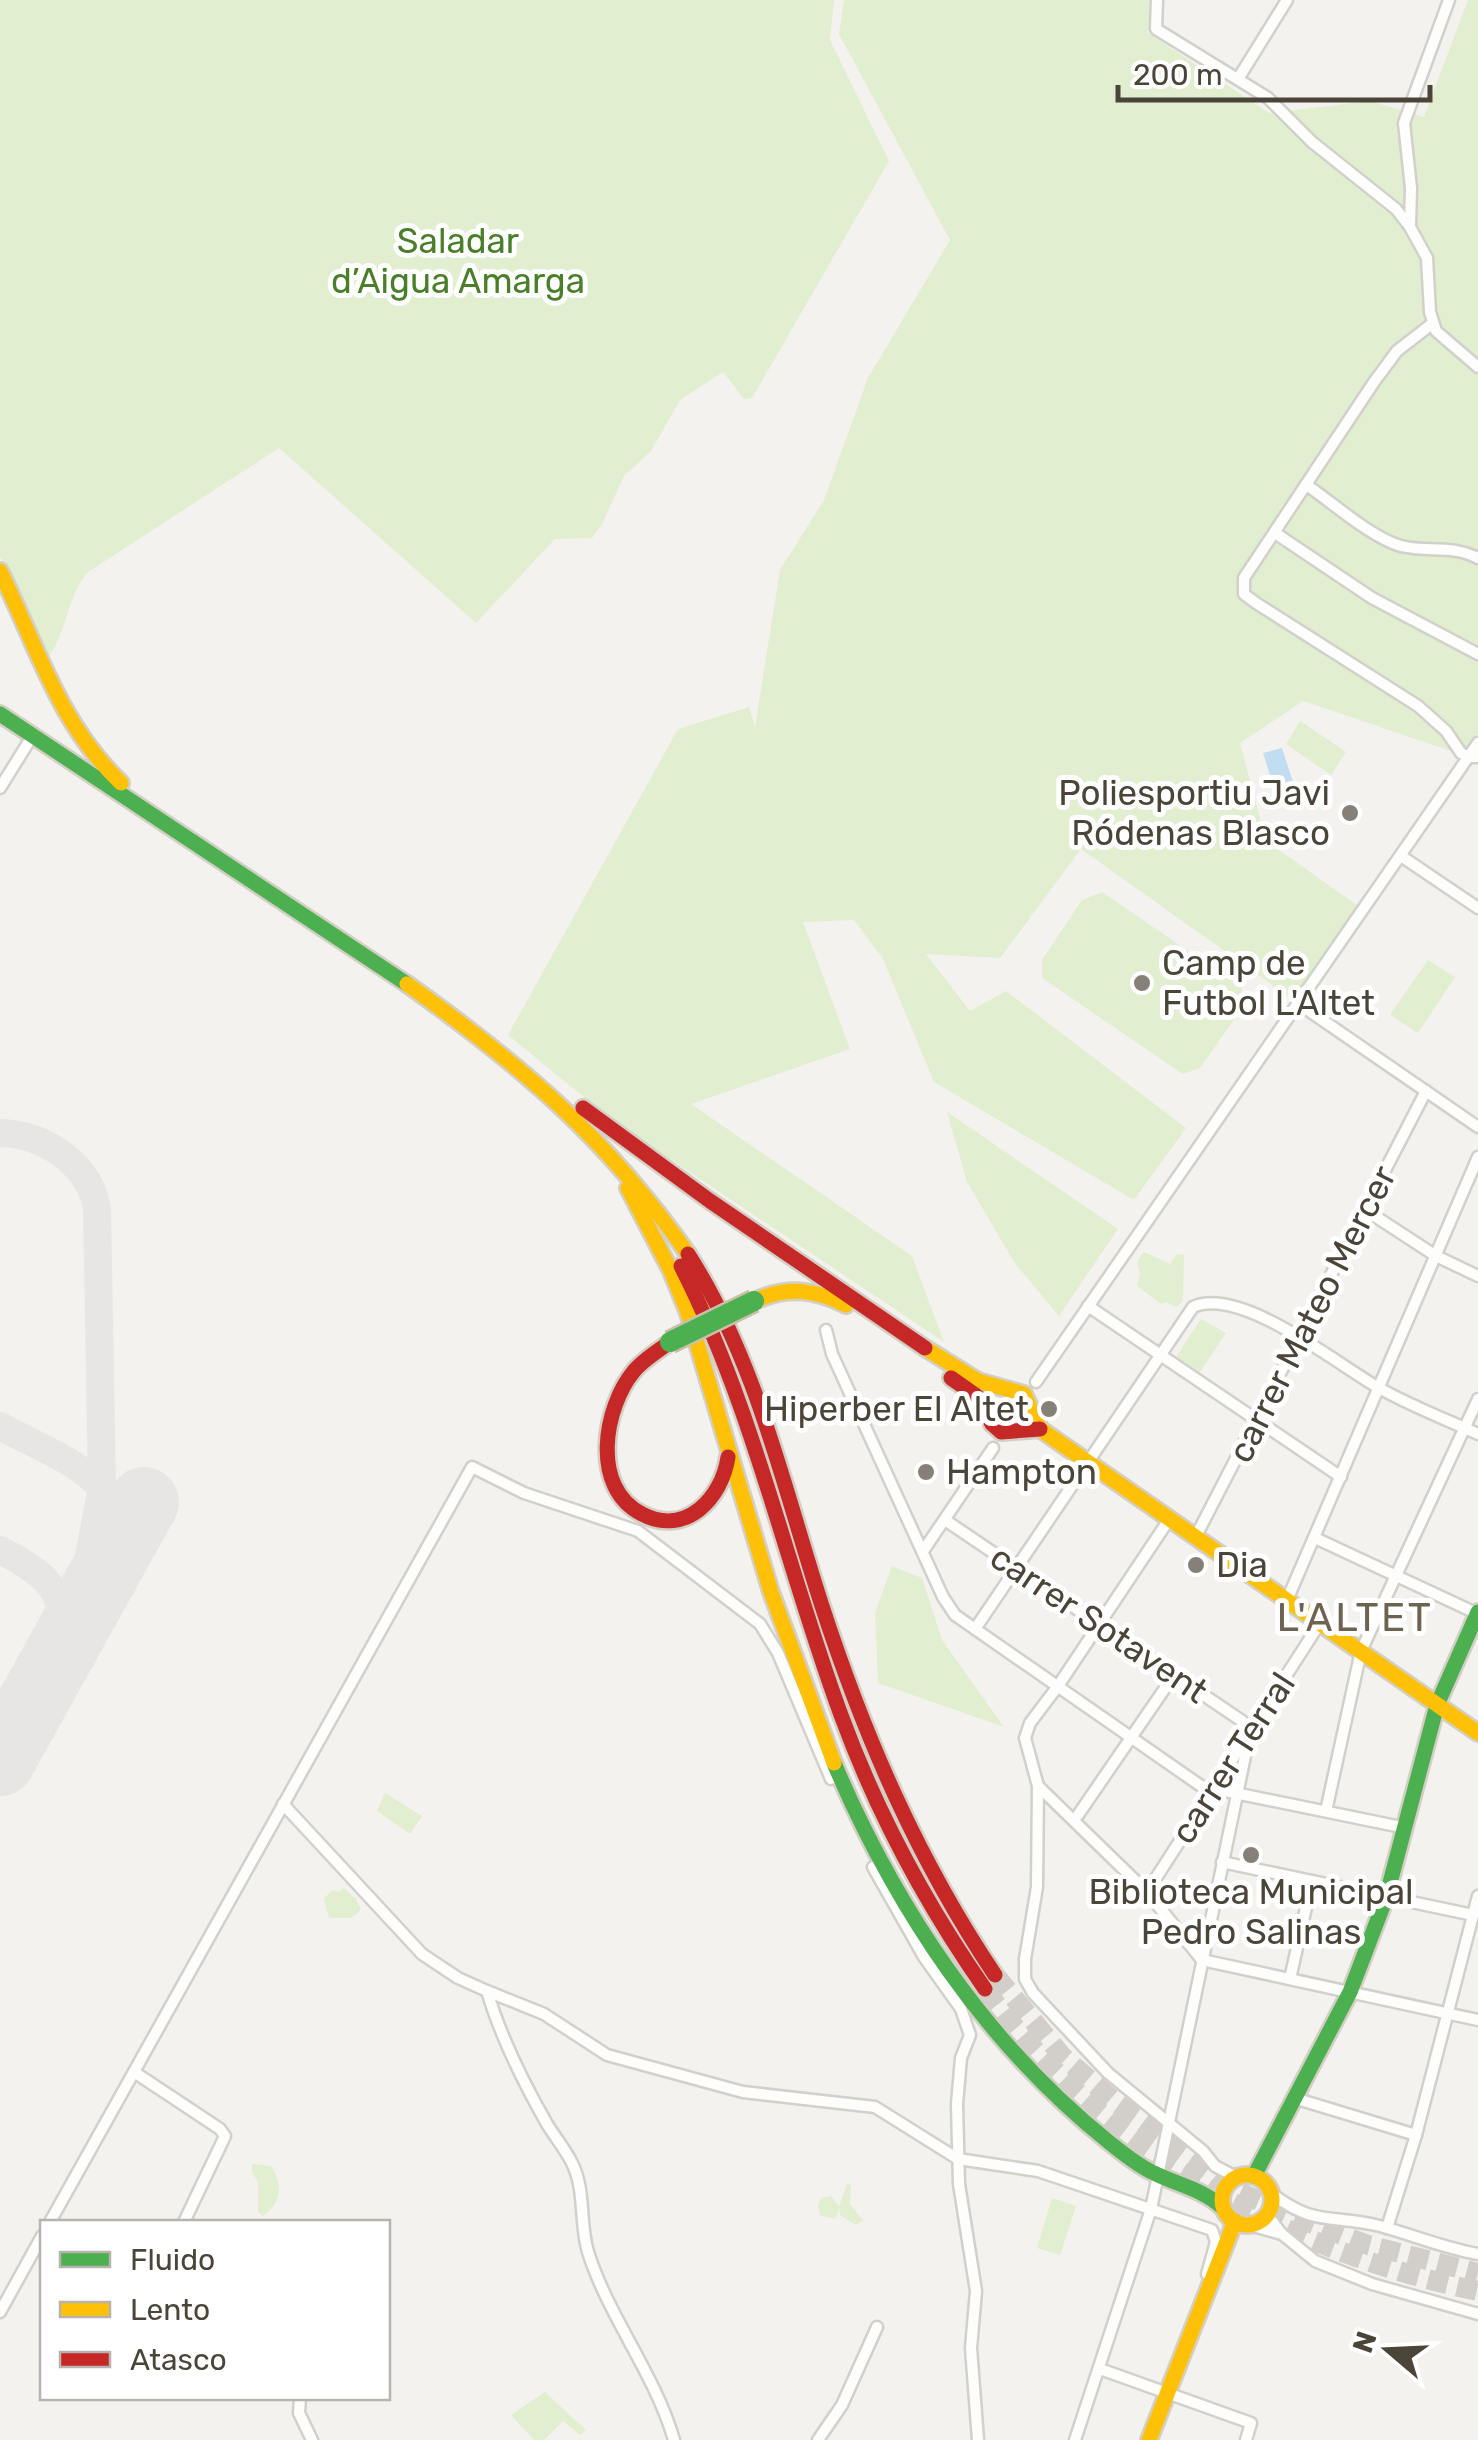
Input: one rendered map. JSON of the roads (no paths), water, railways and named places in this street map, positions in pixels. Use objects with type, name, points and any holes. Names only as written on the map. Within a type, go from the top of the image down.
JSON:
[{"type":"main road","points":[[0,571],[64,710],[95,759],[117,780],[231,864]]},
{"type":"main road","points":[[0,714],[432,1001],[916,1347]]},
{"type":"main road","points":[[0,724],[487,1056],[581,1135],[628,1188],[682,1268],[728,1363],[827,1674],[906,1866],[937,1920],[990,1982],[888,1790],[836,1649],[764,1414],[724,1317],[675,1232],[636,1180],[594,1134],[527,1072]]},
{"type":"main road","points":[[79,768],[192,853]]},
{"type":"main road","points":[[628,1188],[676,1282],[776,1607],[812,1706],[869,1835],[902,1896],[964,1992],[1020,2059],[1076,2113],[1158,2177],[1200,2190],[1245,2218]]},
{"type":"main road","points":[[729,1450],[720,1489],[713,1499],[688,1517],[665,1520],[648,1516],[634,1508],[615,1486],[605,1446],[611,1405],[630,1373],[653,1351],[782,1290],[816,1291],[969,1378],[1013,1417],[1170,1518],[1478,1733]]},
{"type":"main road","points":[[1245,2218],[1222,2194],[1245,2176],[1294,2098],[1350,1992],[1386,1898],[1437,1705],[1478,1613]]},
{"type":"main road","points":[[1149,2440],[1197,2314],[1245,2218],[1273,2201],[1266,2183],[1245,2176]]},
{"type":"street","points":[[1157,0],[1156,29],[1268,98],[1312,142],[1381,194],[1410,227],[1430,269],[1433,324],[1441,337],[1478,367]]},
{"type":"street","points":[[1238,79],[1287,0]]},
{"type":"street","points":[[1410,227],[1411,188],[1404,123],[1449,0]]},
{"type":"street","points":[[1433,324],[1398,351],[1244,578],[1244,594],[1418,706],[1473,757]]},
{"type":"street","points":[[1308,486],[1388,540],[1403,546],[1459,548],[1478,558]]},
{"type":"street","points":[[1275,533],[1372,598],[1478,654]]},
{"type":"street","points":[[0,788],[28,742]]},
{"type":"street","points":[[922,1552],[1088,1306],[1473,757],[1478,743]]},
{"type":"street","points":[[1401,856],[1478,908]]},
{"type":"street","points":[[1298,1004],[1478,1127]]},
{"type":"street","name":"carrer Mateo Mercer","points":[[1196,1536],[1426,1091]]},
{"type":"street","points":[[1287,1600],[1478,1157]]},
{"type":"street","points":[[1367,1211],[1436,1256],[1478,1276]]},
{"type":"street","points":[[975,1629],[1193,1308],[1204,1302],[1227,1303],[1301,1337],[1379,1388],[1478,1434]]},
{"type":"street","points":[[1088,1306],[1341,1477]]},
{"type":"street","points":[[826,1330],[832,1354],[948,1607],[1201,1786],[1406,1828]]},
{"type":"street","points":[[1326,1811],[1361,1651],[1478,1399]]},
{"type":"street","points":[[51,2220],[472,1467],[524,1493],[638,1531],[760,1624],[778,1653],[831,1780],[873,1866],[924,1956],[967,2021],[970,2035],[962,2058],[957,2104],[958,2159],[963,2222],[976,2291],[971,2348],[978,2440]]},
{"type":"street","points":[[1170,1518],[1030,1724],[1025,1738],[1038,1786],[1038,1887],[1024,1979],[1033,1994],[1108,2073],[1204,2151],[1215,2166],[1245,2176]]},
{"type":"street","points":[[911,1526],[925,1532],[942,1524]]},
{"type":"street","name":"carrer Sotavent","points":[[942,1524],[1017,1567],[1100,1623],[1242,1721],[1250,1732]]},
{"type":"street","points":[[1315,1538],[1478,1613]]},
{"type":"street","name":"carrer Terral","points":[[1146,1892],[1320,1623]]},
{"type":"street","points":[[1078,1815],[1174,1674]]},
{"type":"street","points":[[1075,2440],[1151,2209],[1250,1732]]},
{"type":"street","points":[[1038,1786],[1146,1892],[1202,1960],[1478,2020]]},
{"type":"street","points":[[283,1804],[422,1954],[458,1978],[544,2014],[607,2054],[742,2092],[874,2107],[958,2159],[1038,2171],[1212,2230],[1217,2236],[1197,2314]]},
{"type":"street","points":[[1222,1862],[1473,1916]]},
{"type":"street","points":[[1290,1979],[1312,1881]]},
{"type":"street","points":[[1387,2228],[1416,2135],[1478,1896]]},
{"type":"street","points":[[487,1992],[497,2024],[576,2173],[582,2190],[588,2252],[664,2405],[674,2440]]},
{"type":"street","points":[[134,2072],[220,2129],[224,2136],[185,2220]]},
{"type":"street","points":[[1294,2098],[1416,2135]]},
{"type":"street","points":[[1271,2193],[1292,2210],[1310,2217],[1329,2222],[1352,2220],[1478,2254]]},
{"type":"street","points":[[1245,2218],[1294,2240],[1315,2260],[1330,2267],[1390,2290],[1478,2314]]},
{"type":"street","points":[[1245,2218],[1282,2234]]},
{"type":"street","points":[[0,2312],[40,2240]]},
{"type":"street","points":[[818,2440],[842,2405],[877,2327]]},
{"type":"street","points":[[1100,2369],[1251,2423],[1246,2440]]},
{"type":"street","points":[[300,2400],[299,2413],[312,2440]]},
{"type":"water","points":[[1282,748],[1294,785],[1275,791],[1263,753]]},
{"type":"tunnel","points":[[995,1975],[1062,2056],[1114,2101],[1239,2192],[1368,2245],[1478,2273]]},
{"type":"tunnel","points":[[985,1989],[1032,2047],[1084,2098],[1142,2145],[1203,2185],[1336,2250],[1478,2291]]},
{"type":"place","name":"Poliesportiu Javi Ródenas Blasco","points":[[1350,813]]},
{"type":"place","name":"Camp de Futbol L'Altet","points":[[1142,983]]},
{"type":"place","name":"Hiperber El Altet","points":[[1049,1409]]},
{"type":"place","name":"Hampton","points":[[926,1472]]},
{"type":"place","name":"Dia","points":[[1196,1565]]},
{"type":"place","name":"Biblioteca Municipal Pedro Salinas","points":[[1251,1855]]},
{"type":"district","name":"L'ALTET","points":[[1355,1617]]},
{"type":"park label","name":"Saladar d’Aigua Amarga","points":[[458,261]]}]
